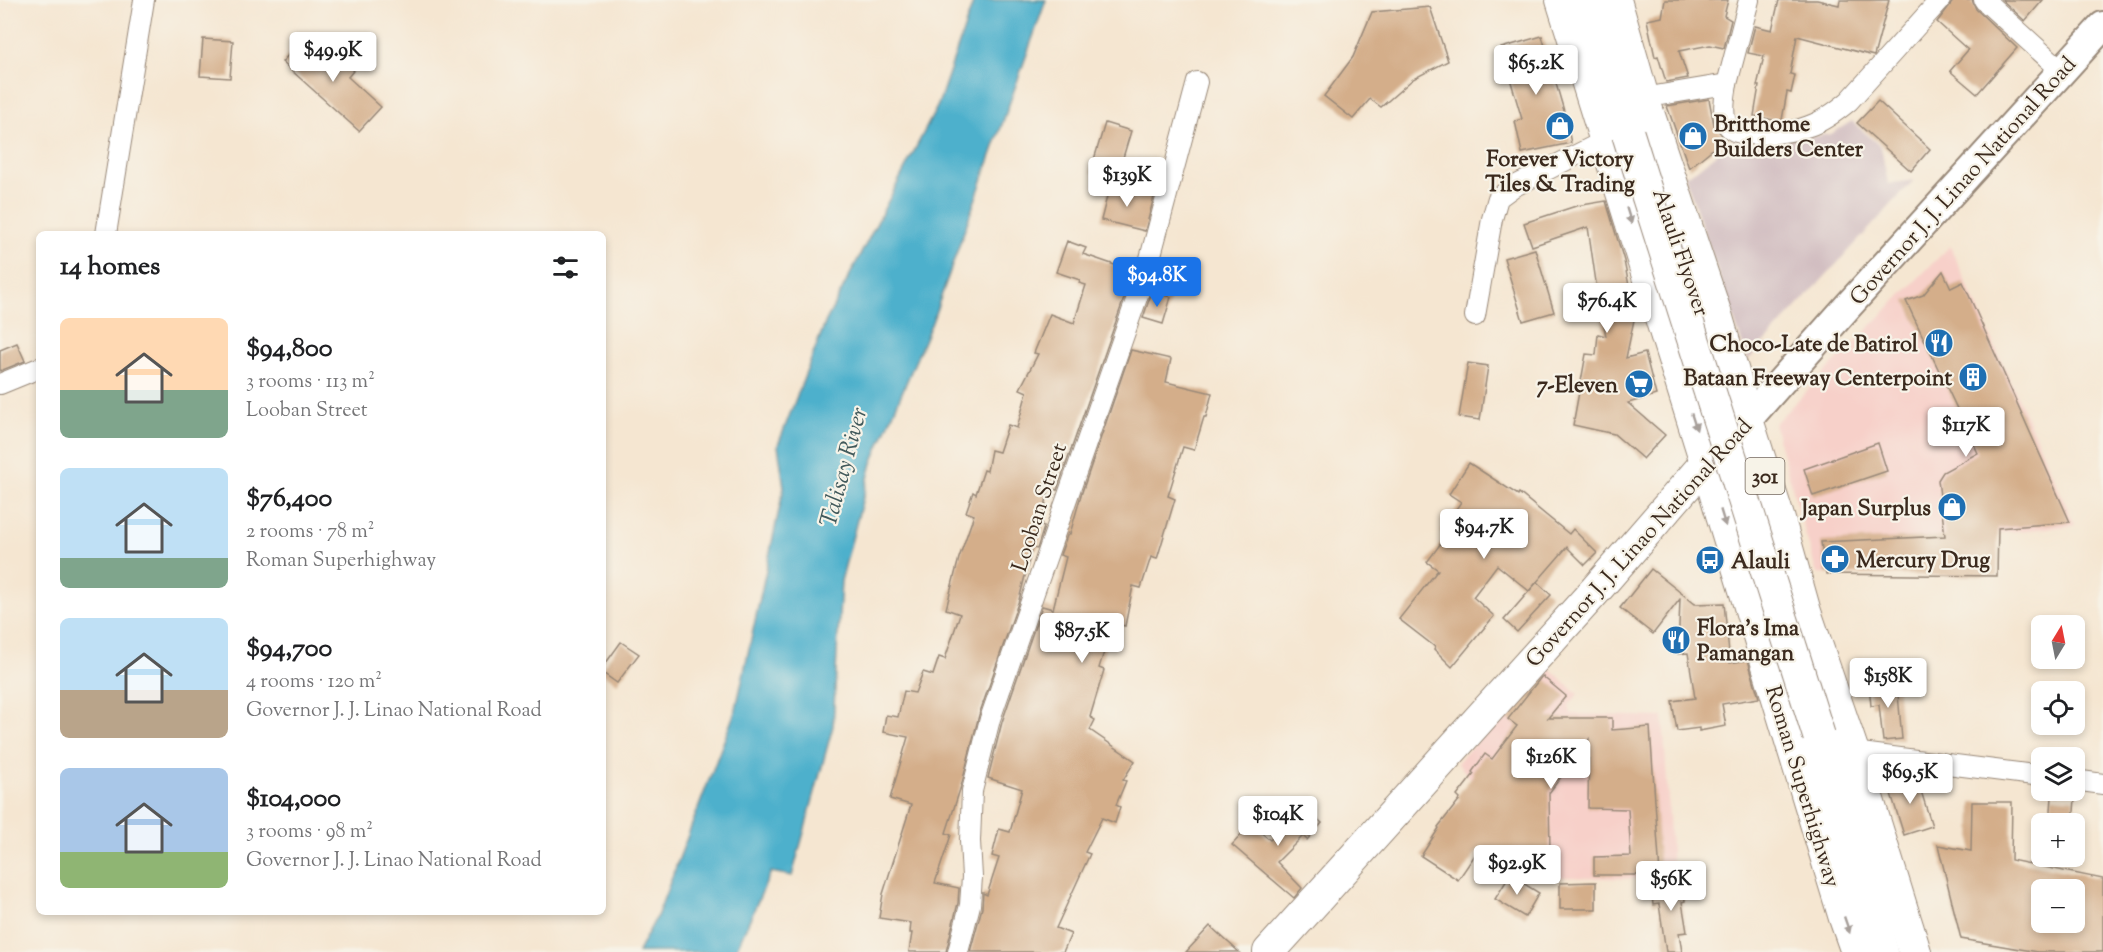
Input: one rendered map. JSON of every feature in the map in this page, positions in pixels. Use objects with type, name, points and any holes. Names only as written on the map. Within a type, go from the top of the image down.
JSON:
[{"type":"main road","name":"Roman Superhighway","points":[[1562,0],[1625,136],[1706,462],[1857,952]]},
{"type":"main road","name":"Alauli Flyover","points":[[1584,0],[1625,136],[1836,740],[1901,952]]},
{"type":"main road","name":"Alauli Flyover","points":[[1600,0],[1625,136]]},
{"type":"main road","name":"301","points":[[1615,0],[1643,98],[1717,318],[1746,420],[1779,520],[1805,612],[1836,740],[1915,952]]},
{"type":"main road","name":"Governor J. J. Linao National Road","points":[[1269,952],[1594,592],[1706,462],[2103,26]]},
{"type":"main road","name":"Alauli Flyover","points":[[1836,740],[1882,952]]},
{"type":"street","points":[[106,231],[144,0]]},
{"type":"street","points":[[1749,0],[1727,84],[1724,106],[1726,121],[1730,129],[1741,134],[1786,132],[1810,126],[1836,112],[1849,101],[1940,0]]},
{"type":"street","points":[[1984,0],[2062,71]]},
{"type":"street","name":"Looban Street","points":[[958,952],[970,905],[972,791],[990,719],[1148,266],[1197,82]]},
{"type":"street","points":[[1643,98],[1727,84]]},
{"type":"street","points":[[1475,316],[1492,219],[1498,198],[1513,187],[1625,136]]},
{"type":"street","points":[[0,384],[36,369]]},
{"type":"street","points":[[1836,740],[2031,774]]},
{"type":"street","points":[[2085,782],[2103,784]]},
{"type":"shaded area","points":[[1852,121],[1881,147],[1888,184],[1914,180],[1748,360],[1685,176],[1696,170],[1734,139],[1752,145],[1831,134]]},
{"type":"shaded area","points":[[1950,246],[2075,525],[1998,533],[1997,576],[1817,574],[1774,424]]},
{"type":"shaded area","points":[[1546,665],[1578,694],[1569,705],[1571,714],[1663,717],[1672,866],[1677,880],[1528,876],[1518,832],[1457,763]]},
{"type":"water","name":"Talisay River","points":[[974,0],[1046,0],[932,322],[872,463],[841,581],[833,726],[792,876],[771,872],[735,952],[638,952],[658,914],[736,709],[784,487],[778,445],[826,321],[938,105]]},
{"type":"building","points":[[1665,0],[1728,0],[1724,16],[1731,20],[1724,48],[1710,45],[1679,51],[1688,78],[1666,82],[1658,56],[1655,57],[1647,20],[1662,17]]},
{"type":"building","points":[[1779,0],[1817,0],[1839,5],[1840,0],[1889,0],[1874,56],[1797,36],[1790,74],[1795,75],[1791,93],[1787,92],[1782,120],[1778,121],[1754,116],[1759,86],[1757,86],[1764,56],[1748,53],[1755,26],[1772,30]]},
{"type":"building","points":[[1954,0],[1972,0],[1976,9],[2017,48],[1977,94],[1950,71],[1968,50],[1937,22]]},
{"type":"building","points":[[2002,0],[2043,0],[2025,21]]},
{"type":"building","points":[[1430,7],[1448,61],[1413,79],[1381,107],[1370,99],[1353,119],[1324,96],[1353,57],[1372,12]]},
{"type":"building","points":[[1542,36],[1571,143],[1522,153],[1515,121],[1522,119],[1501,48]]},
{"type":"building","points":[[304,38],[328,60],[337,50],[357,66],[348,77],[381,107],[359,131],[282,62]]},
{"type":"building","points":[[203,39],[233,41],[230,78],[200,76]]},
{"type":"building","points":[[1709,99],[1714,125],[1725,139],[1689,168],[1667,106]]},
{"type":"building","points":[[1878,101],[1930,149],[1911,171],[1857,123]]},
{"type":"building","points":[[1105,123],[1131,131],[1116,181],[1090,173]]},
{"type":"building","points":[[1110,185],[1154,197],[1145,231],[1101,220]]},
{"type":"building","points":[[1606,201],[1624,261],[1635,315],[1626,358],[1645,353],[1656,395],[1628,403],[1665,435],[1643,459],[1614,434],[1573,425],[1586,354],[1596,355],[1598,334],[1606,336],[1588,227],[1532,246],[1524,223],[1576,206]]},
{"type":"building","points":[[1067,241],[1086,248],[1083,254],[1132,271],[1057,490],[1049,488],[1041,526],[1044,527],[1037,549],[1032,548],[1019,600],[979,715],[962,783],[946,833],[951,835],[935,883],[959,888],[958,903],[946,952],[909,952],[911,923],[879,918],[883,894],[911,805],[890,799],[908,737],[883,732],[886,715],[898,717],[904,691],[915,693],[923,672],[933,675],[939,657],[945,659],[960,614],[946,609],[959,558],[974,515],[966,512],[973,492],[976,494],[984,470],[987,471],[991,450],[999,452],[1008,425],[1017,428],[1027,392],[1020,389],[1038,354],[1034,353],[1050,314],[1074,323],[1086,285],[1079,283],[1080,280],[1056,272]]},
{"type":"building","points":[[1535,249],[1554,312],[1523,321],[1504,258]]},
{"type":"building","name":"Bataan Freeway Centerpoint","points":[[1943,271],[1951,288],[1963,282],[2070,522],[1998,528],[1997,576],[1826,574],[1821,542],[1945,536],[1938,480],[1943,472],[1978,453],[1906,301],[1923,295]]},
{"type":"building","points":[[1152,291],[1171,297],[1163,324],[1143,318]]},
{"type":"building","points":[[17,343],[25,361],[0,371],[0,350]]},
{"type":"building","points":[[1131,350],[1171,359],[1166,382],[1212,393],[1194,450],[1183,447],[1168,496],[1175,499],[1157,559],[1151,557],[1141,588],[1133,586],[1125,626],[1113,623],[1099,668],[1104,670],[1090,717],[1095,720],[1090,730],[1135,761],[1123,780],[1126,781],[1116,805],[1120,807],[1115,823],[1102,818],[1085,852],[1090,854],[1056,928],[1071,934],[1063,952],[970,952],[982,908],[983,893],[987,895],[999,858],[992,856],[999,829],[1010,832],[1022,789],[988,778],[1002,722],[1042,606],[1053,609],[1066,557],[1060,555],[1068,533],[1070,534],[1081,495]]},
{"type":"building","points":[[1468,363],[1488,366],[1480,420],[1459,417]]},
{"type":"building","points":[[1878,443],[1887,471],[1813,496],[1804,469]]},
{"type":"building","points":[[1469,463],[1518,495],[1519,493],[1569,534],[1573,529],[1597,553],[1585,565],[1567,547],[1529,591],[1497,565],[1473,597],[1494,616],[1452,667],[1434,649],[1435,647],[1399,619],[1438,570],[1427,562],[1447,535],[1441,531],[1461,502],[1449,494]]},
{"type":"building","points":[[1651,569],[1695,604],[1724,603],[1730,663],[1748,660],[1759,698],[1722,704],[1726,726],[1699,731],[1699,728],[1677,731],[1672,701],[1695,698],[1688,653],[1678,654],[1680,599],[1653,634],[1620,608]]},
{"type":"building","points":[[1537,582],[1551,595],[1517,632],[1504,620]]},
{"type":"building","points":[[621,642],[639,654],[617,683],[606,675],[606,663]]},
{"type":"building","points":[[1542,676],[1566,696],[1548,718],[1612,718],[1612,730],[1650,727],[1660,875],[1594,875],[1594,857],[1631,856],[1628,809],[1588,808],[1589,739],[1549,793],[1550,852],[1522,852],[1510,869],[1479,849],[1458,880],[1421,856],[1438,827],[1460,799],[1457,796],[1474,774],[1472,772],[1485,754],[1492,759],[1517,726],[1508,719]]},
{"type":"building","points":[[1897,683],[1902,739],[1883,741],[1879,705],[1871,706],[1869,685]]},
{"type":"building","points":[[1916,775],[1932,826],[1904,835],[1888,784]]},
{"type":"building","points":[[2052,801],[2075,801],[2074,813],[2051,813]]},
{"type":"building","points":[[1972,802],[2012,802],[2011,860],[2031,864],[2031,867],[2045,867],[2103,879],[2103,952],[2038,952],[1961,939],[1938,845],[1971,851]]},
{"type":"building","points":[[1302,805],[1322,823],[1307,840],[1303,836],[1277,862],[1302,888],[1294,898],[1232,845],[1251,824],[1270,840]]},
{"type":"building","points":[[1510,875],[1539,893],[1525,917],[1495,899]]},
{"type":"building","points":[[1683,880],[1685,901],[1682,902],[1687,932],[1679,933],[1682,952],[1666,952],[1659,904],[1653,905],[1651,883]]},
{"type":"building","points":[[1596,882],[1596,909],[1560,909],[1560,883]]},
{"type":"building","points":[[1210,926],[1239,952],[1186,952]]},
{"type":"place","name":"Forever Victory Tiles & Trading","points":[[1560,126]]},
{"type":"place","name":"Britthome Builders Center","points":[[1693,136]]},
{"type":"place","name":"Choco-Late de Batirol","points":[[1939,343]]},
{"type":"place","name":"Bataan Freeway Centerpoint","points":[[1973,377]]},
{"type":"place","name":"7-Eleven","points":[[1639,384]]},
{"type":"place","name":"Japan Surplus","points":[[1952,507]]},
{"type":"place","name":"Mercury Drug","points":[[1835,559]]},
{"type":"place","name":"Alauli","points":[[1710,560]]},
{"type":"place","name":"Flora's Ima Pamangan","points":[[1676,640]]}]
